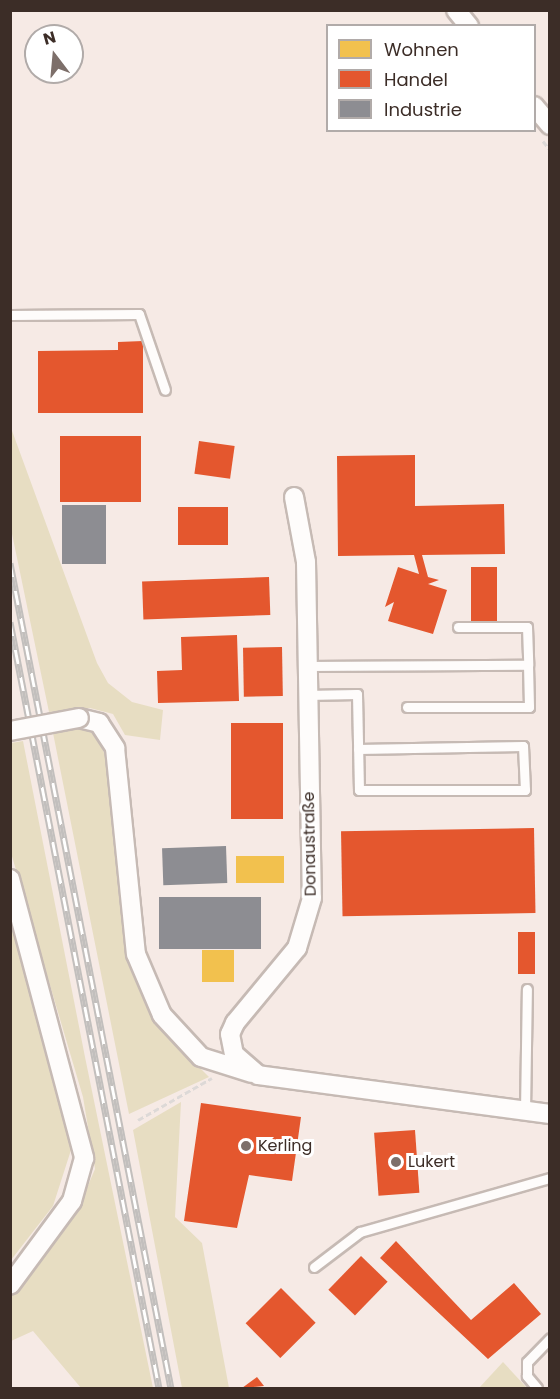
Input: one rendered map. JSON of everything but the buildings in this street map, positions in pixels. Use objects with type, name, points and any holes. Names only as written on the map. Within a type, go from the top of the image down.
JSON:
[{"type":"street","points":[[456,10],[467,24]]},
{"type":"street","points":[[536,109],[549,125]]},
{"type":"street","name":"Donaustraße","points":[[258,1075],[234,1054],[230,1034],[290,960],[309,916],[306,562],[294,497]]},
{"type":"street","points":[[10,731],[79,718],[99,723],[115,748],[134,943],[153,996],[185,1044],[201,1058],[258,1075],[549,1114]]},
{"type":"street","points":[[10,879],[84,1158],[72,1201],[10,1285]]},
{"type":"lane","points":[[10,315],[139,314],[165,390]]},
{"type":"lane","points":[[407,707],[529,707],[527,627],[458,627]]},
{"type":"lane","points":[[306,666],[528,665]]},
{"type":"lane","points":[[306,695],[357,694],[358,749],[359,790],[525,790],[524,746],[358,749]]},
{"type":"lane","points":[[525,1111],[527,989]]},
{"type":"lane","points":[[314,1267],[360,1232],[549,1178]]},
{"type":"lane","points":[[537,1389],[527,1376],[527,1362],[549,1338]]},
{"type":"path","points":[[138,1120],[232,1067]]},
{"type":"shaded area","points":[[11,428],[97,663],[108,683],[132,702],[163,710],[160,740],[125,735],[113,714],[90,708],[49,712],[11,529]]},
{"type":"shaded area","points":[[76,727],[95,734],[110,765],[128,958],[175,1043],[209,1077],[129,1114],[53,733]]},
{"type":"shaded area","points":[[23,741],[153,1388],[81,1388],[33,1331],[11,1341],[11,1293],[83,1197],[95,1169],[83,1097],[11,853],[11,743]]},
{"type":"shaded area","points":[[10,913],[44,1020],[38,1027],[71,1150],[53,1206],[11,1260]]},
{"type":"shaded area","points":[[181,1102],[175,1217],[202,1243],[229,1388],[182,1388],[133,1130]]},
{"type":"shaded area","points":[[503,1362],[527,1388],[479,1388]]},
{"type":"railway","points":[[10,563],[171,1388]]},
{"type":"railway","points":[[10,622],[159,1388]]},
{"type":"place","name":"Kerling","points":[[246,1146]]},
{"type":"place","name":"Lukert","points":[[396,1162]]}]
